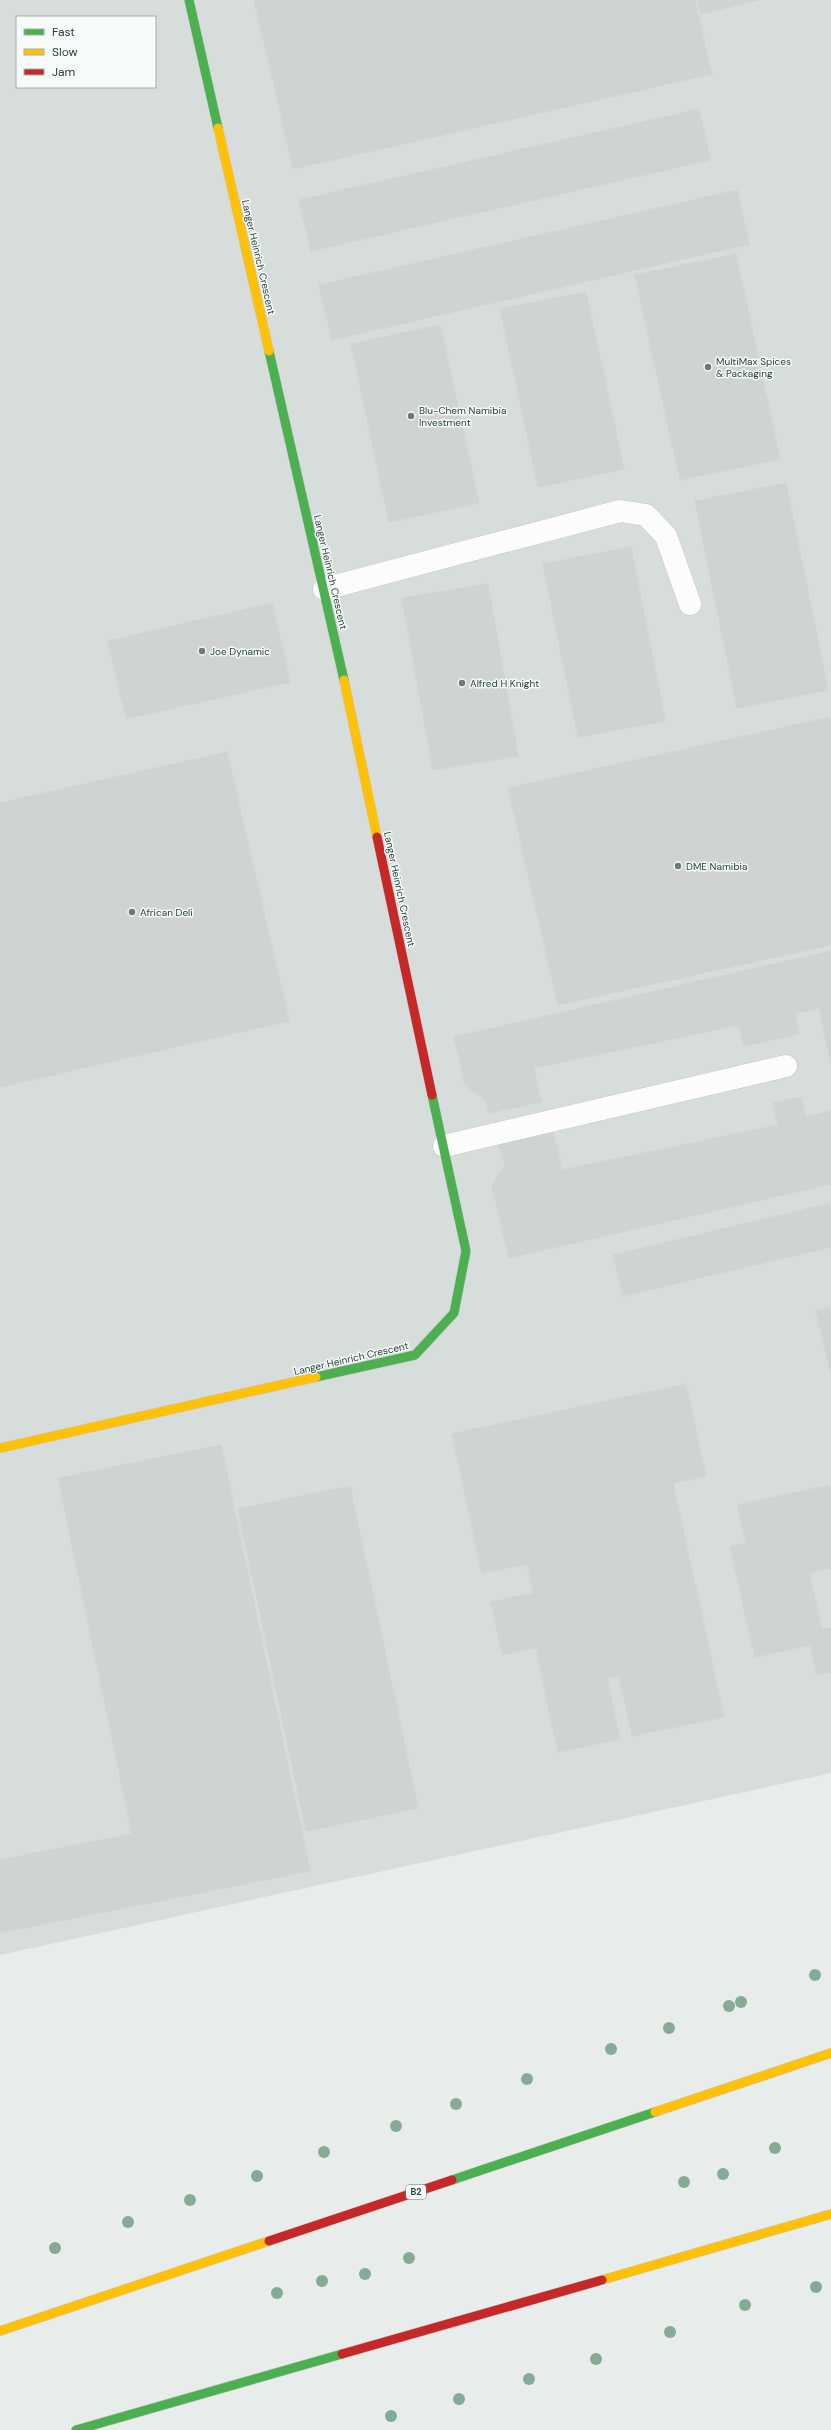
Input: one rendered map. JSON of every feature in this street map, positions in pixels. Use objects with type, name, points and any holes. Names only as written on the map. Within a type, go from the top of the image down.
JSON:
[{"type":"main road","name":"Langer Heinrich Crescent","points":[[0,1448],[415,1355],[454,1313],[466,1251],[324,589],[189,0]]},
{"type":"main road","name":"B2","points":[[0,2331],[831,2053]]},
{"type":"main road","points":[[76,2430],[831,2214]]},
{"type":"lane","points":[[324,589],[620,511],[646,515],[666,536],[690,604]]},
{"type":"lane","points":[[444,1146],[786,1066]]},
{"type":"shaded area","points":[[0,0],[831,0],[831,1773],[0,1955]]},
{"type":"building","points":[[254,0],[695,0],[698,15],[280,110]]},
{"type":"building","points":[[698,0],[759,0],[701,14]]},
{"type":"building","points":[[698,15],[712,74],[293,169],[280,110]]},
{"type":"building","points":[[699,109],[710,160],[311,251],[299,200]]},
{"type":"building","points":[[737,190],[749,244],[332,340],[319,285]]},
{"type":"building","name":"MultiMax Spices & Packaging","points":[[736,254],[780,459],[680,480],[635,275]]},
{"type":"building","points":[[586,292],[624,469],[538,487],[500,309]]},
{"type":"building","points":[[440,325],[479,503],[389,522],[351,344]]},
{"type":"building","points":[[786,483],[828,690],[737,708],[695,501]]},
{"type":"building","points":[[631,547],[665,721],[578,737],[543,564]]},
{"type":"building","points":[[488,584],[518,756],[433,770],[402,598]]},
{"type":"building","points":[[272,603],[290,682],[126,719],[108,641]]},
{"type":"building","name":"DME Namibia","points":[[831,717],[831,945],[558,1005],[508,788]]},
{"type":"building","name":"African Deli","points":[[227,752],[289,1021],[0,1087],[0,803]]},
{"type":"building","points":[[831,951],[831,1064],[819,1008],[795,1013],[799,1034],[744,1046],[739,1025],[534,1068],[541,1102],[489,1113],[486,1100],[465,1085],[454,1037]]},
{"type":"building","points":[[801,1097],[805,1117],[831,1111],[831,1184],[509,1258],[492,1186],[505,1165],[499,1143],[553,1131],[562,1170],[778,1125],[773,1103]]},
{"type":"building","points":[[831,1203],[831,1247],[623,1296],[613,1255]]},
{"type":"building","points":[[831,1307],[831,1374],[816,1311]]},
{"type":"building","points":[[686,1384],[706,1476],[673,1483],[724,1717],[632,1736],[619,1676],[607,1678],[620,1739],[558,1752],[536,1648],[502,1655],[491,1602],[534,1593],[527,1564],[482,1573],[452,1434]]},
{"type":"building","points":[[221,1445],[310,1871],[0,1933],[0,1860],[132,1834],[58,1478]]},
{"type":"building","points":[[831,1485],[831,1568],[809,1573],[822,1630],[831,1628],[831,1672],[817,1675],[810,1645],[755,1657],[730,1547],[746,1543],[737,1505]]},
{"type":"building","points":[[350,1486],[418,1808],[306,1831],[238,1509]]},
{"type":"traffic: fast","points":[[189,0],[218,128]]},
{"type":"traffic: fast","points":[[269,351],[344,680]]},
{"type":"traffic: fast","points":[[316,1377],[415,1355],[454,1313],[466,1251],[432,1095]]},
{"type":"traffic: fast","points":[[452,2180],[655,2112]]},
{"type":"traffic: fast","points":[[76,2430],[342,2354]]},
{"type":"traffic: slow","points":[[218,128],[269,351]]},
{"type":"traffic: slow","points":[[344,680],[377,837]]},
{"type":"traffic: slow","points":[[0,1448],[316,1377]]},
{"type":"traffic: slow","points":[[655,2112],[831,2053]]},
{"type":"traffic: slow","points":[[602,2280],[831,2214]]},
{"type":"traffic: slow","points":[[0,2331],[269,2241]]},
{"type":"traffic: jam","points":[[377,837],[432,1095]]},
{"type":"traffic: jam","points":[[269,2241],[452,2180]]},
{"type":"traffic: jam","points":[[342,2354],[602,2280]]},
{"type":"place","name":"MultiMax Spices & Packaging","points":[[708,367]]},
{"type":"place","name":"Blu-Chem Namibia Investment","points":[[411,416]]},
{"type":"place","name":"Joe Dynamic","points":[[202,651]]},
{"type":"place","name":"Alfred H Knight","points":[[462,683]]},
{"type":"place","name":"DME Namibia","points":[[678,866]]},
{"type":"place","name":"African Deli","points":[[132,912]]}]
